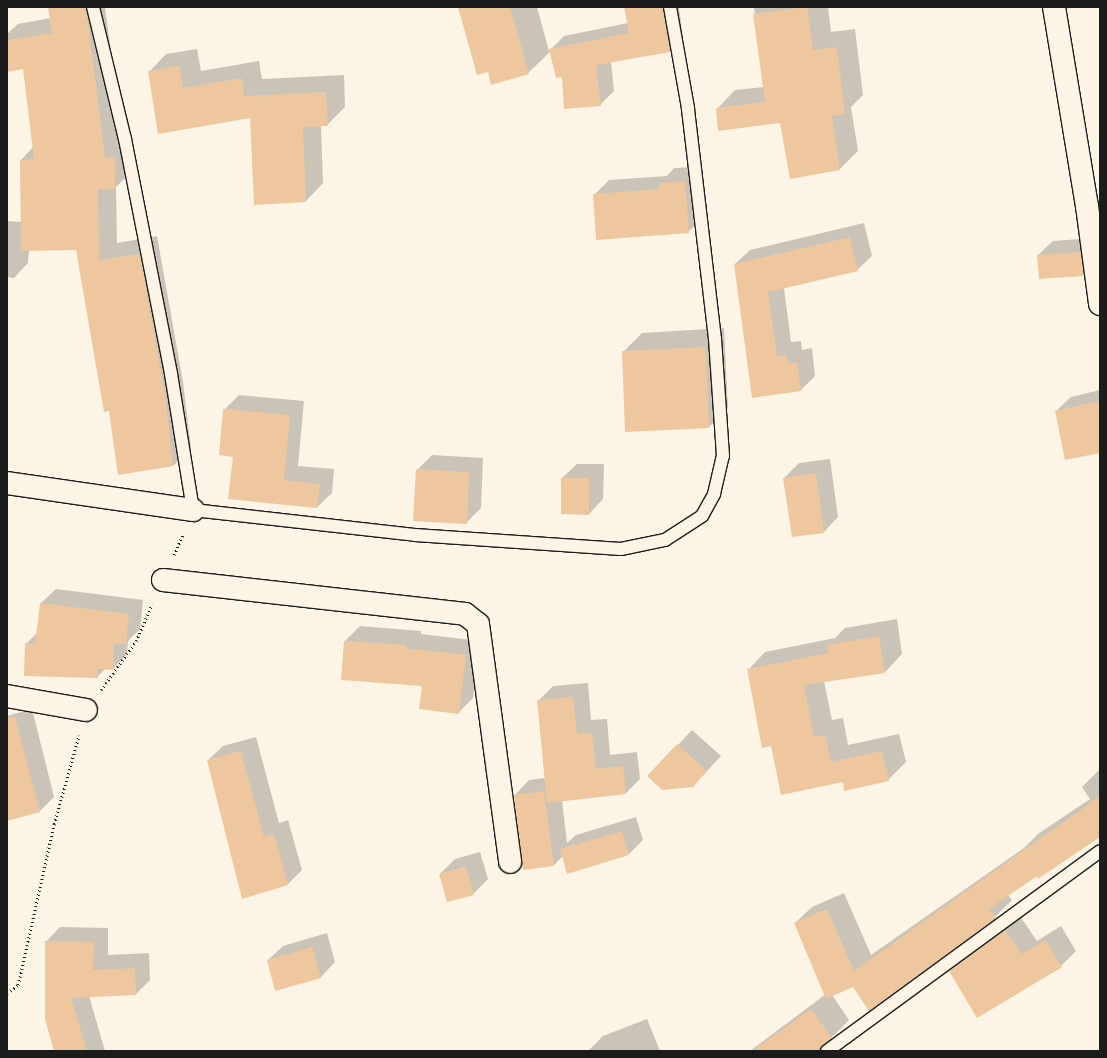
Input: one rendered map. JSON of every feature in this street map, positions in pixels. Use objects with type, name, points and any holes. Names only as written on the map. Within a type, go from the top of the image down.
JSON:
[{"type":"street","points":[[1054,7],[1087,206],[1100,304]]},
{"type":"street","points":[[7,483],[193,510]]},
{"type":"street","points":[[163,580],[465,614],[478,624],[482,638],[510,862]]},
{"type":"street","points":[[7,696],[86,710]]},
{"type":"lane","points":[[93,7],[125,139],[171,374],[193,510],[415,535],[621,549],[665,540],[702,516],[714,494],[723,456],[715,339],[688,108],[670,7]]},
{"type":"lane","points":[[827,1051],[1100,851]]},
{"type":"path","points":[[7,994],[18,985],[54,824],[86,710],[136,641],[193,510]]},
{"type":"building","points":[[48,7],[86,7],[105,158],[115,157],[115,189],[98,189],[99,260],[140,254],[166,401],[173,466],[118,475],[109,411],[104,412],[76,250],[21,251],[20,160],[34,159],[23,69],[7,72],[7,40],[52,33]]},
{"type":"building","points":[[458,7],[510,7],[529,74],[491,85],[488,72],[477,75]]},
{"type":"building","points":[[624,7],[663,7],[670,52],[596,65],[601,106],[564,109],[562,77],[556,78],[549,49],[629,33]]},
{"type":"building","points":[[807,7],[813,50],[837,47],[845,114],[832,116],[840,170],[790,179],[780,123],[718,131],[716,108],[765,102],[753,14]]},
{"type":"building","points":[[180,66],[183,88],[242,78],[244,96],[326,92],[328,126],[303,127],[306,202],[254,205],[250,118],[158,134],[148,71]]},
{"type":"building","points":[[685,181],[689,233],[596,240],[593,194],[659,189],[659,183]]},
{"type":"building","points":[[850,237],[858,271],[768,292],[777,356],[787,355],[788,364],[797,362],[801,391],[752,398],[734,264]]},
{"type":"building","points":[[1081,252],[1084,276],[1039,279],[1037,255]]},
{"type":"building","points":[[706,347],[709,428],[625,432],[622,351]]},
{"type":"building","points":[[1100,401],[1100,453],[1065,460],[1055,411]]},
{"type":"building","points":[[223,409],[290,415],[284,480],[320,484],[317,508],[228,499],[233,457],[219,455]]},
{"type":"building","points":[[416,469],[469,472],[467,524],[413,521]]},
{"type":"building","points":[[816,473],[824,533],[792,537],[783,478]]},
{"type":"building","points":[[561,478],[589,478],[589,515],[561,514]]},
{"type":"building","points":[[40,603],[129,614],[126,644],[114,643],[113,670],[98,669],[98,678],[24,676],[25,643],[35,644]]},
{"type":"building","points":[[879,636],[885,673],[804,685],[814,737],[825,735],[831,762],[882,751],[889,781],[844,791],[843,782],[781,795],[771,746],[762,748],[747,669],[828,653],[827,645]]},
{"type":"building","points":[[344,641],[407,645],[406,648],[466,655],[459,714],[419,709],[422,686],[341,680]]},
{"type":"building","points":[[573,697],[577,734],[592,733],[596,769],[623,766],[626,794],[547,803],[537,700]]},
{"type":"building","points":[[15,717],[40,812],[7,821],[7,718]]},
{"type":"building","points":[[677,744],[707,771],[693,787],[662,790],[647,776]]},
{"type":"building","points":[[241,751],[264,837],[274,834],[288,885],[242,899],[207,760]]},
{"type":"building","points":[[544,791],[554,866],[523,870],[514,795]]},
{"type":"building","points":[[1100,796],[1100,837],[1038,879],[1037,876],[989,909],[996,918],[869,1011],[853,987],[826,999],[794,923],[827,909],[854,971]]},
{"type":"building","points":[[622,831],[629,855],[567,874],[560,849]]},
{"type":"building","points":[[466,866],[474,895],[447,902],[439,874]]},
{"type":"building","points":[[1005,930],[1022,954],[1046,940],[1062,967],[977,1018],[949,971]]},
{"type":"building","points":[[45,941],[94,942],[93,970],[135,968],[136,995],[71,998],[87,1051],[54,1051],[45,1019]]},
{"type":"building","points":[[312,947],[321,978],[275,991],[267,960]]},
{"type":"building","points":[[811,1009],[832,1038],[820,1050],[752,1051]]}]
